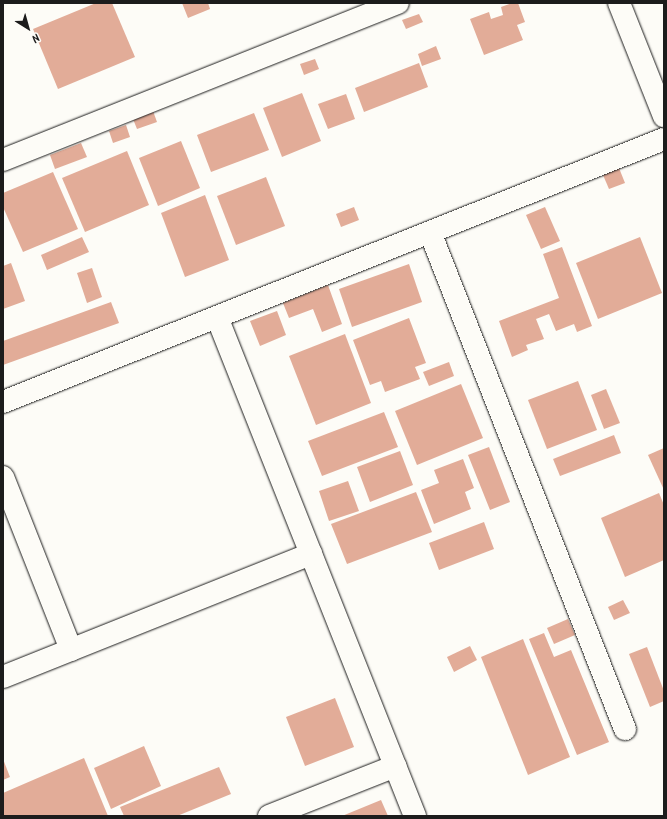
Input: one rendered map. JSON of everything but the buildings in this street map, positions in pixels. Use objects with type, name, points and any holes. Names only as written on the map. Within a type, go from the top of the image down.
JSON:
[{"type":"street","points":[[3,160],[398,3]]},
{"type":"street","points":[[619,3],[664,116]]},
{"type":"street","points":[[3,402],[664,139]]},
{"type":"street","points":[[430,232],[625,728]]},
{"type":"street","points":[[217,316],[415,816]]},
{"type":"street","points":[[3,477],[71,650]]},
{"type":"street","points":[[3,677],[311,554]]},
{"type":"street","points":[[269,816],[395,766]]}]
